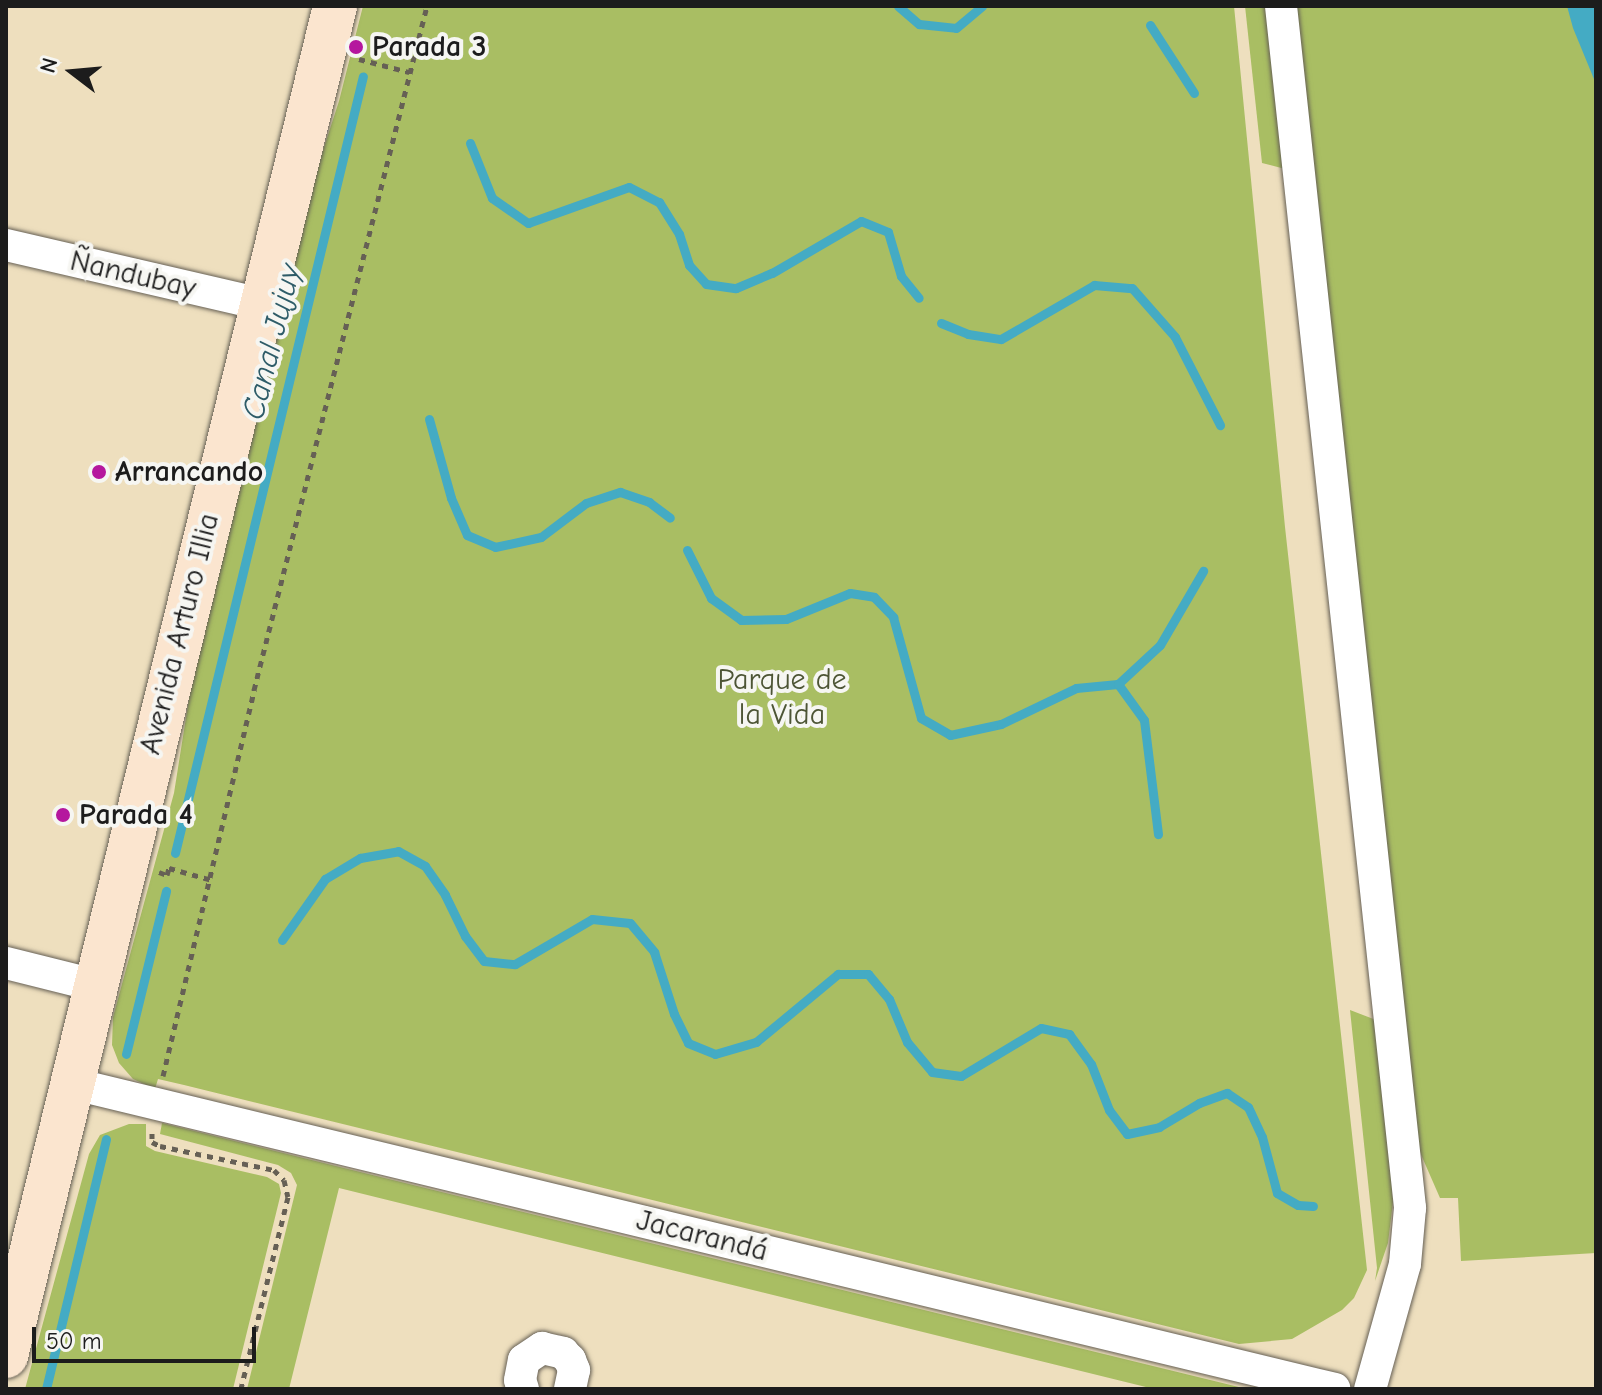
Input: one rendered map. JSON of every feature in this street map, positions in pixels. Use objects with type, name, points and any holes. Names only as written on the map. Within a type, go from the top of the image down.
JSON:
[{"type":"main road","name":"Avenida Arturo Illia","points":[[6,1356],[70,1083],[335,6]]},
{"type":"street","points":[[1281,6],[1410,1208],[1405,1264],[1370,1389]]},
{"type":"street","name":"Ñandubay","points":[[6,245],[261,304]]},
{"type":"street","points":[[6,963],[94,985]]},
{"type":"street","name":"Jacarandá","points":[[70,1083],[1335,1389]]},
{"type":"street","points":[[523,1389],[520,1380],[524,1360],[542,1348],[563,1353],[570,1360],[574,1370],[570,1389]]},
{"type":"path","points":[[241,1389],[288,1197],[284,1180],[274,1170],[152,1142],[254,690],[427,6]]},
{"type":"path","points":[[323,50],[409,72]]},
{"type":"path","points":[[167,875],[169,868],[212,880]]},
{"type":"green space","name":"Parque de la Vida","points":[[363,6],[1234,6],[1285,527],[1367,1270],[1354,1298],[1342,1310],[1292,1339],[1239,1344],[184,1085],[158,1079],[155,1089],[133,1079],[119,1063],[112,1045],[113,1017],[174,793],[191,686],[296,233],[339,101]]},
{"type":"green space","points":[[1245,6],[1272,6],[1289,170],[1262,163]]},
{"type":"green space","points":[[1295,6],[1596,6],[1596,1253],[1461,1261],[1458,1198],[1440,1198],[1419,1150]]},
{"type":"green space","points":[[1350,1010],[1376,1020],[1390,1135],[1393,1202],[1388,1243],[1375,1281],[1377,1268]]},
{"type":"green space","points":[[162,1123],[1247,1389],[1154,1389],[339,1188],[289,1389],[247,1389],[297,1185],[291,1173],[278,1165],[160,1134]]},
{"type":"green space","points":[[129,1124],[146,1124],[146,1146],[155,1151],[267,1177],[279,1184],[281,1193],[233,1389],[25,1389],[89,1154],[100,1135]]},
{"type":"water","points":[[1567,6],[1596,6],[1596,84],[1573,28]]},
{"type":"waterway","points":[[898,6],[919,24],[956,28],[982,6]]},
{"type":"waterway","points":[[1150,25],[1194,93]]},
{"type":"waterway","name":"Canal Jujuy","points":[[175,853],[363,76]]},
{"type":"waterway","points":[[470,143],[492,198],[528,223],[629,187],[659,202],[679,234],[689,265],[706,284],[736,288],[772,273],[861,221],[888,232],[901,276],[919,298]]},
{"type":"waterway","points":[[941,323],[968,334],[1001,339],[1094,285],[1132,288],[1175,337],[1220,425]]},
{"type":"waterway","points":[[429,419],[451,498],[467,535],[495,547],[541,537],[586,503],[620,492],[649,502],[670,518]]},
{"type":"waterway","points":[[687,550],[711,598],[741,620],[786,619],[850,593],[874,597],[893,617],[921,718],[950,735],[1001,724],[1076,688],[1118,684],[1144,720],[1158,834]]},
{"type":"waterway","points":[[1118,684],[1160,645],[1203,571]]},
{"type":"waterway","points":[[282,940],[325,879],[360,858],[398,851],[425,866],[445,895],[465,936],[484,961],[515,964],[592,919],[630,923],[654,952],[674,1014],[688,1043],[715,1054],[756,1042],[838,974],[868,974],[889,999],[907,1042],[932,1072],[961,1076],[1041,1028],[1069,1034],[1091,1064],[1109,1110],[1127,1134],[1159,1127],[1199,1103],[1227,1093],[1248,1107],[1262,1137],[1277,1193],[1298,1205],[1313,1206]]},
{"type":"waterway","name":"Canal Jujuy","points":[[126,1054],[166,891]]},
{"type":"waterway","name":"Canal Jujuy","points":[[46,1389],[106,1139]]},
{"type":"place","name":"Parada 3","points":[[356,47]]},
{"type":"place","name":"Arrancando","points":[[99,472]]},
{"type":"place","name":"Parada 4","points":[[63,815]]}]
